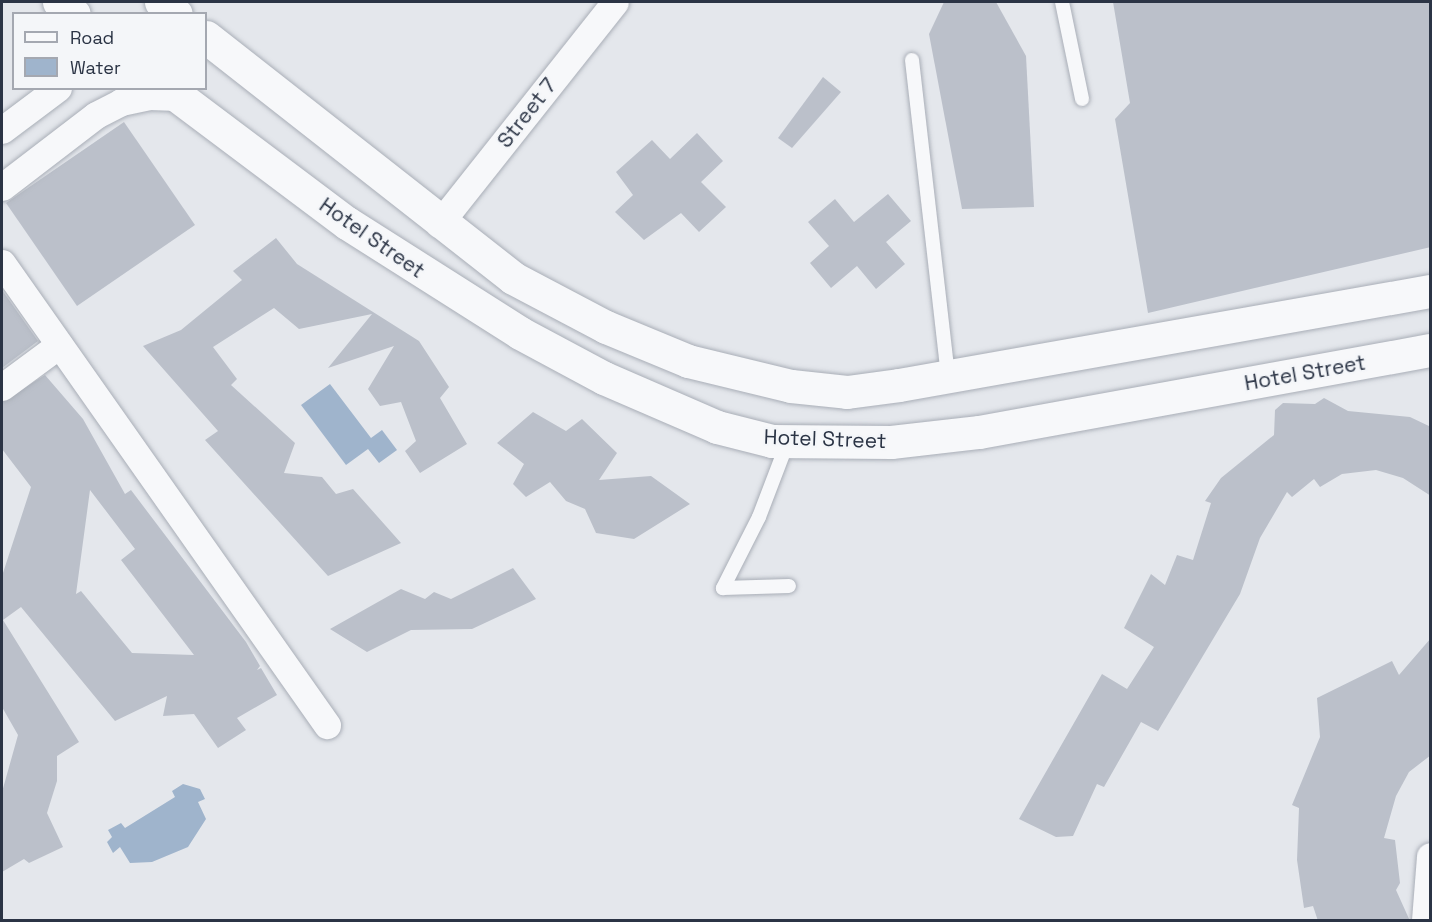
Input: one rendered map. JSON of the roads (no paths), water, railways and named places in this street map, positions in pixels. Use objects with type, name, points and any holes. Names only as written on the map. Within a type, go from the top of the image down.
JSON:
[{"type":"street","points":[[59,2],[72,12]]},
{"type":"street","points":[[161,2],[174,12]]},
{"type":"street","name":"Street 7","points":[[439,225],[615,2]]},
{"type":"street","points":[[207,38],[439,225],[513,278],[606,327],[688,361],[791,386],[848,392],[948,377],[1431,291]]},
{"type":"street","points":[[2,130],[55,90]]},
{"type":"street","points":[[2,187],[96,116],[122,102],[173,93]]},
{"type":"street","name":"Hotel Street","points":[[173,93],[347,223],[520,333],[603,378],[717,428],[788,441],[891,442],[979,432],[1431,350]]},
{"type":"street","points":[[2,263],[327,725]]},
{"type":"street","points":[[2,387],[58,345]]},
{"type":"street","points":[[1425,921],[1431,856]]},
{"type":"lane","points":[[1062,2],[1082,99]]},
{"type":"lane","points":[[912,60],[948,377]]},
{"type":"lane","points":[[788,441],[759,517],[723,588],[789,586]]},
{"type":"water","points":[[330,384],[371,438],[382,430],[397,450],[379,463],[368,449],[346,465],[301,405]]},
{"type":"water","points":[[183,784],[200,789],[205,799],[198,802],[206,819],[188,847],[152,862],[130,863],[120,847],[113,853],[107,842],[112,837],[108,830],[121,823],[125,828],[175,797],[172,791]]}]
